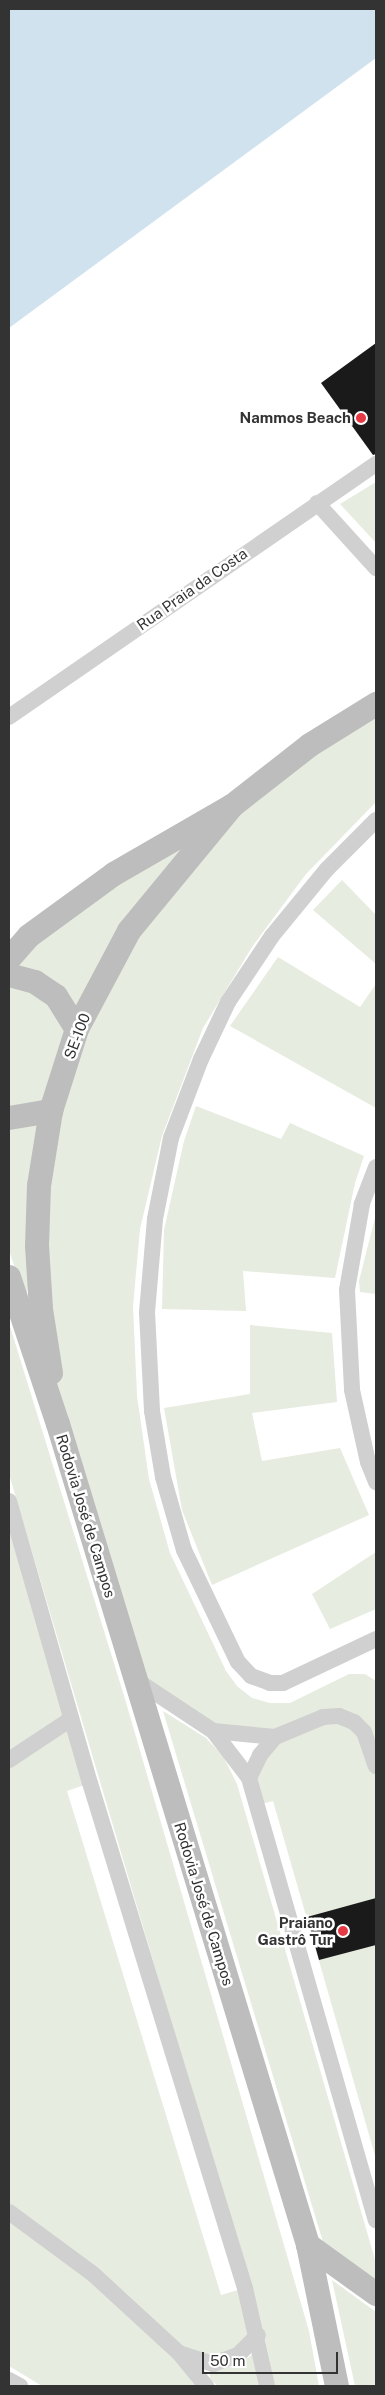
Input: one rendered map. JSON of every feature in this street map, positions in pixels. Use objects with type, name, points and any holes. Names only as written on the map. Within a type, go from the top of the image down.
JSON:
[{"type":"main road","name":"SE-100","points":[[9,959],[29,936],[114,874],[232,806],[310,745],[376,704]]},
{"type":"main road","name":"SE-100","points":[[58,1424],[41,1309],[37,1246],[39,1186],[51,1111],[77,1029],[129,931],[232,806]]},
{"type":"main road","points":[[9,975],[35,982],[56,996],[77,1029]]},
{"type":"main road","points":[[9,1118],[51,1111]]},
{"type":"main road","points":[[9,1277],[58,1424]]},
{"type":"main road","name":"Rodovia José de Campos","points":[[58,1424],[308,2245],[337,2386]]},
{"type":"main road","points":[[308,2245],[376,2294]]},
{"type":"street","name":"Rua Praia da Costa","points":[[9,717],[376,464]]},
{"type":"street","points":[[317,503],[376,568]]},
{"type":"street","points":[[376,820],[327,869],[272,936],[228,1002],[201,1058],[171,1138],[154,1219],[147,1312],[152,1411],[163,1477],[184,1550],[238,1662],[251,1676],[270,1683],[283,1683],[376,1640]]},
{"type":"street","points":[[376,1167],[362,1204],[348,1290],[352,1390],[368,1462],[376,1482]]},
{"type":"street","points":[[9,1501],[71,1719],[258,2335],[267,2386]]},
{"type":"street","points":[[136,1680],[213,1731],[249,1778],[376,2220]]},
{"type":"street","points":[[213,1731],[275,1737],[323,1717],[339,1716],[354,1722],[364,1732],[376,1766]]},
{"type":"street","points":[[9,1760],[71,1719]]},
{"type":"street","points":[[249,1778],[260,1756],[275,1737]]},
{"type":"street","points":[[9,2212],[93,2274],[179,2352],[206,2386]]},
{"type":"street","points":[[179,2352],[213,2364],[238,2355],[258,2335]]},
{"type":"street","points":[[9,2380],[20,2386]]},
{"type":"shaded area","points":[[376,482],[376,543],[340,504]]},
{"type":"shaded area","points":[[376,704],[376,802],[306,874],[252,947],[203,1028],[162,1136],[140,1229],[133,1306],[137,1396],[149,1479],[170,1553],[226,1671],[237,1686],[252,1698],[270,1703],[290,1703],[349,1674],[365,1674],[376,1681],[376,2159],[273,1801],[257,1805],[249,1778],[275,1737],[213,1731],[136,1680],[58,1424],[37,1213],[26,1301],[9,1250],[9,959]]},
{"type":"shaded area","points":[[342,880],[376,915],[376,964],[313,910]]},
{"type":"shaded area","points":[[278,957],[360,1007],[376,984],[376,1108],[230,1026]]},
{"type":"shaded area","points":[[196,1106],[281,1139],[290,1123],[364,1156],[355,1183],[335,1278],[243,1271],[246,1311],[162,1309],[164,1230],[184,1141]]},
{"type":"shaded area","points":[[376,1214],[376,1294],[360,1292],[359,1281]]},
{"type":"shaded area","points":[[9,1323],[125,1699],[309,2331],[319,2386],[275,2386],[265,2339],[9,1474]]},
{"type":"shaded area","points":[[250,1325],[332,1333],[337,1402],[252,1413],[262,1461],[340,1448],[369,1515],[212,1585],[182,1510],[164,1408],[250,1394]]},
{"type":"shaded area","points":[[9,1527],[90,1783],[67,1791],[221,2295],[245,2288],[257,2335],[238,2355],[201,2362],[206,2386],[42,2386],[9,2366]]},
{"type":"shaded area","points":[[376,1552],[376,1609],[330,1629],[312,1594]]},
{"type":"shaded area","points":[[163,1711],[206,1738],[223,1756],[237,1784],[376,2263],[376,2280],[323,2242]]},
{"type":"shaded area","points":[[332,2280],[376,2312],[376,2386],[355,2386]]},
{"type":"shaded area","points":[[253,2354],[259,2386],[218,2386],[210,2379],[210,2370],[235,2366]]},
{"type":"water","points":[[9,9],[376,9],[376,58],[9,328]]},
{"type":"building","name":"Nammos Beach","points":[[376,343],[376,454],[373,455],[321,383]]},
{"type":"building","name":"Praiano Gastrô Tur","points":[[376,1898],[376,1945],[319,1960],[307,1917]]},
{"type":"place","name":"Nammos Beach","points":[[361,418]]},
{"type":"place","name":"Praiano Gastrô Tur","points":[[343,1931]]}]
